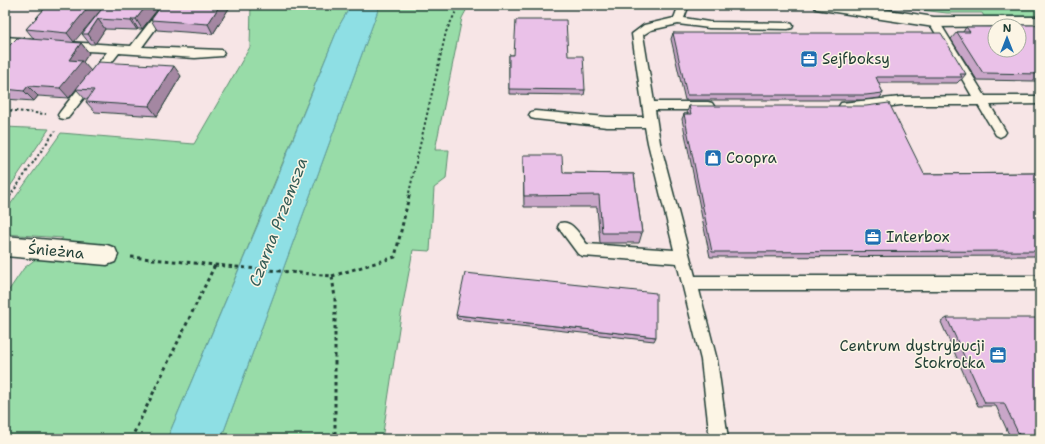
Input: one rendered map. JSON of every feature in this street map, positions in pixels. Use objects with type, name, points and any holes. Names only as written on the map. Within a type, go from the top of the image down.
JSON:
[{"type":"street","points":[[822,5],[934,22],[1040,22]]},
{"type":"street","name":"Śnieżna","points":[[5,246],[107,255]]},
{"type":"lane","points":[[134,50],[168,5]]},
{"type":"lane","points":[[678,21],[684,5]]},
{"type":"lane","points":[[719,439],[709,360],[691,283],[654,142],[650,106],[637,34],[648,27],[678,21],[709,25],[788,26]]},
{"type":"lane","points":[[934,22],[1000,132]]},
{"type":"lane","points":[[21,42],[30,32]]},
{"type":"lane","points":[[78,48],[86,38]]},
{"type":"lane","points":[[5,41],[43,44]]},
{"type":"lane","points":[[57,46],[195,54],[218,53]]},
{"type":"lane","points":[[64,115],[116,49]]},
{"type":"lane","points":[[831,106],[862,106],[901,101],[1040,100]]},
{"type":"lane","points":[[650,106],[720,106]]},
{"type":"lane","points":[[535,115],[607,122],[651,122]]},
{"type":"lane","points":[[565,227],[583,250],[684,257]]},
{"type":"lane","points":[[691,283],[1040,283]]},
{"type":"path","points":[[107,255],[332,276],[395,257],[446,32],[459,5]]},
{"type":"path","points":[[5,110],[64,115]]},
{"type":"path","points":[[5,203],[51,138]]},
{"type":"path","points":[[131,439],[215,265]]},
{"type":"path","points":[[332,276],[335,298],[335,439]]},
{"type":"green space","points":[[251,5],[351,5],[339,26],[167,439],[5,439],[5,296],[24,268],[63,238],[5,234],[5,212],[61,133],[194,144],[250,47]]},
{"type":"green space","points":[[382,5],[469,5],[462,18],[435,150],[449,150],[446,179],[434,188],[430,251],[413,250],[401,315],[382,439],[221,439],[378,10]]},
{"type":"green space","points":[[878,5],[1040,5],[1040,16],[984,16],[982,13],[947,13]]},
{"type":"green space","points":[[5,127],[49,129],[5,194]]},
{"type":"water","name":"Czarna Przemsza","points":[[351,5],[382,5],[378,10],[221,439],[167,439],[262,215],[339,26]]},
{"type":"building","points":[[48,5],[90,5],[67,33],[26,29]]},
{"type":"building","points":[[105,5],[147,5],[136,19],[132,19],[131,21],[98,19],[88,34],[82,34]]},
{"type":"building","points":[[162,5],[220,5],[208,24],[151,20]]},
{"type":"building","points":[[516,20],[566,20],[568,56],[583,56],[585,90],[509,89],[509,55],[514,55]]},
{"type":"building","points":[[1027,25],[1040,25],[1040,74],[983,73],[957,32],[970,32],[966,27],[987,27],[987,58],[1027,58]]},
{"type":"building","name":"Sejfboksy","points":[[673,33],[941,33],[966,74],[960,74],[962,77],[876,77],[883,93],[866,95],[687,95]]},
{"type":"building","points":[[17,38],[81,43],[69,60],[82,61],[60,88],[28,86],[24,91],[5,89],[5,47],[8,47]]},
{"type":"building","points":[[98,62],[174,66],[149,106],[86,102],[94,90],[76,89]]},
{"type":"building","points":[[889,103],[924,174],[1040,173],[1040,251],[712,252],[684,114],[691,114],[689,106],[866,106]]},
{"type":"building","points":[[523,155],[562,155],[563,173],[634,174],[642,233],[602,233],[599,195],[524,196]]},
{"type":"building","points":[[465,273],[656,293],[656,337],[456,315]]},
{"type":"building","name":"Centrum dystrybucji Stokrotka","points":[[947,318],[1040,318],[1040,439],[1021,439],[1004,403],[985,403]]},
{"type":"place","name":"Sejfboksy","points":[[809,59]]},
{"type":"place","name":"Coopra","points":[[713,158]]},
{"type":"place","name":"Interbox","points":[[873,237]]},
{"type":"place","name":"Centrum dystrybucji Stokrotka","points":[[998,355]]}]
